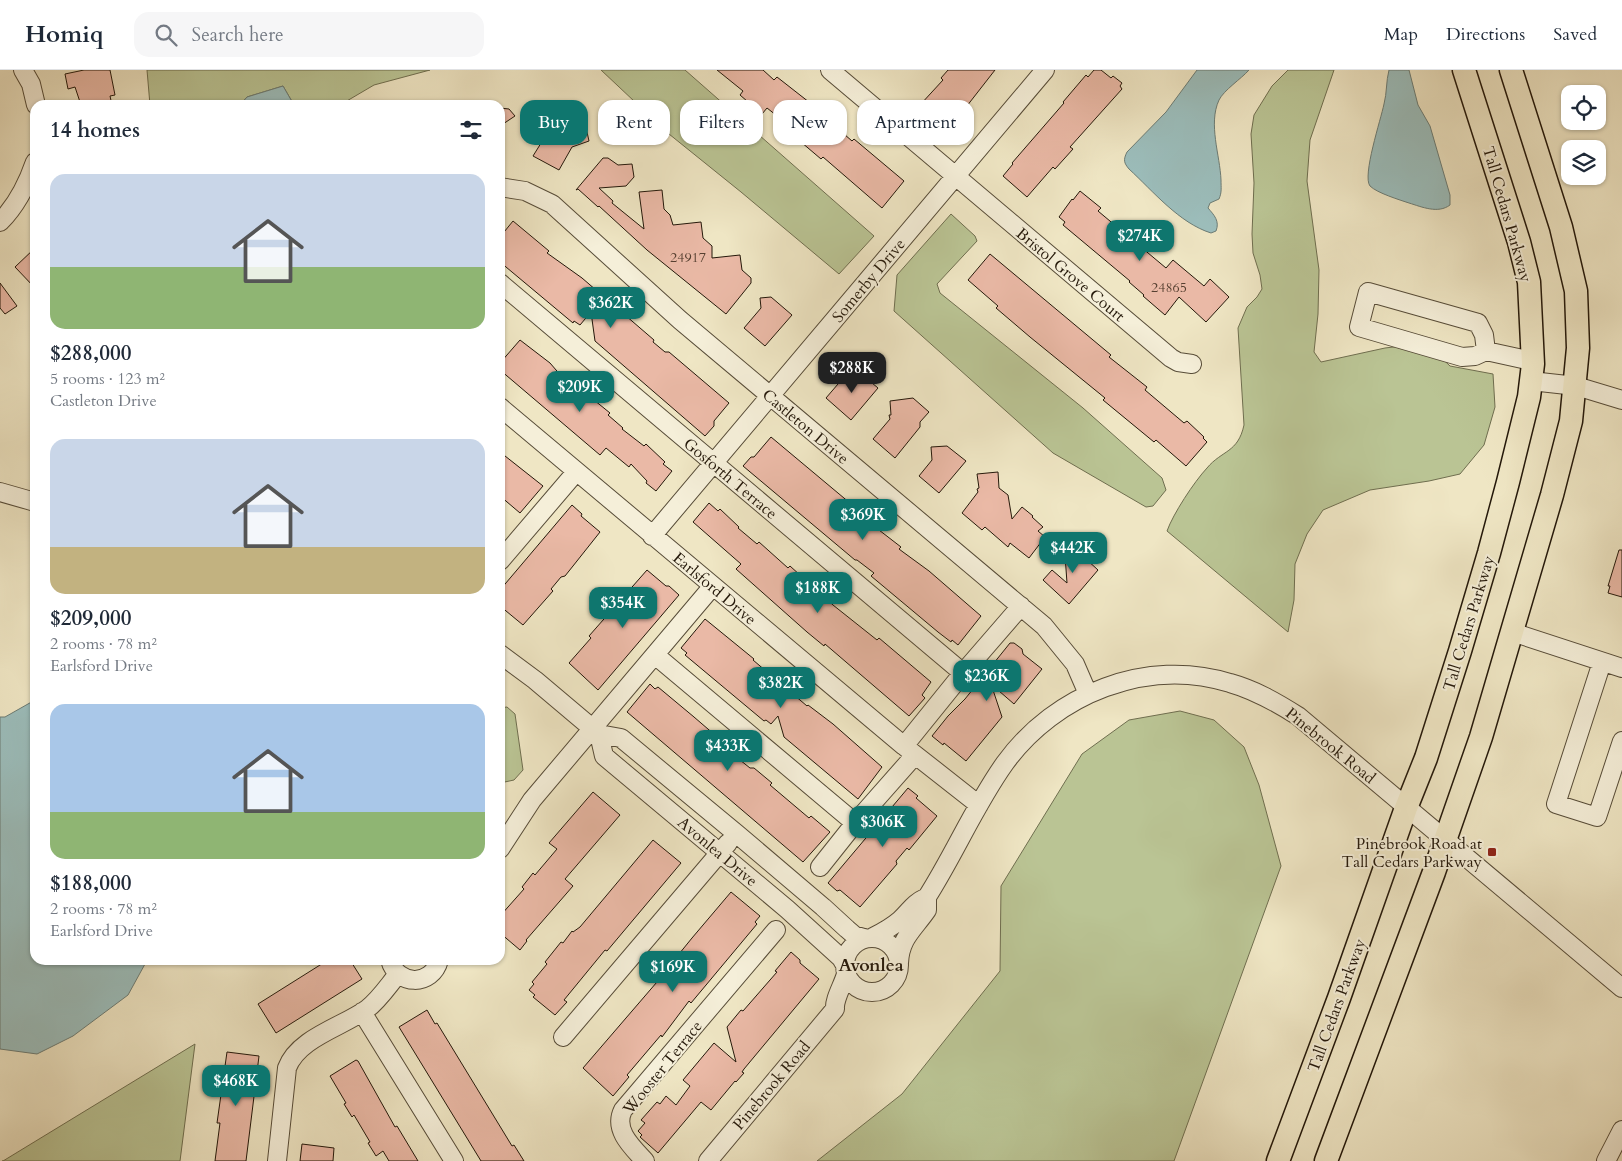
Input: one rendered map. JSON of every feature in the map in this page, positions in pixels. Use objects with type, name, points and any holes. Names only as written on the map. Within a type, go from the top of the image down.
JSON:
[{"type":"main road","name":"Tall Cedars Parkway","points":[[1278,1161],[1339,998],[1406,808],[1426,758],[1460,651],[1524,421],[1532,371],[1529,282],[1519,242],[1464,70]]},
{"type":"main road","points":[[1326,1161],[1434,872],[1481,737],[1571,421],[1576,386],[1578,319],[1576,291],[1561,227],[1511,70]]},
{"type":"street","points":[[23,70],[31,84],[35,100]]},
{"type":"street","name":"Bristol Grove Court","points":[[830,70],[1171,358],[1178,362],[1192,364]]},
{"type":"street","name":"Somerby Drive","points":[[652,536],[1045,70]]},
{"type":"street","points":[[0,222],[12,210],[20,198],[30,176]]},
{"type":"street","name":"Castleton Drive","points":[[505,188],[525,191],[552,204],[680,320],[1021,606],[1044,626],[1060,644],[1074,664],[1088,694]]},
{"type":"street","name":"Gosforth Terrace","points":[[505,286],[963,673]]},
{"type":"street","points":[[1368,292],[1478,323],[1484,335],[1486,350],[1475,356],[1462,357],[1358,327],[1368,292]]},
{"type":"street","points":[[1486,350],[1532,371],[1622,400]]},
{"type":"street","name":"Earlsford Drive","points":[[505,411],[909,751],[979,805]]},
{"type":"street","points":[[505,555],[576,472]]},
{"type":"street","points":[[0,492],[30,501]]},
{"type":"street","points":[[505,841],[532,800],[595,731],[712,587]]},
{"type":"street","points":[[820,867],[909,751],[963,673],[1021,606]]},
{"type":"street","points":[[1512,632],[1622,668]]},
{"type":"street","points":[[655,655],[855,823]]},
{"type":"street","name":"Avonlea Drive","points":[[505,658],[535,680],[595,731],[621,738],[823,907],[846,929],[854,935],[869,938]]},
{"type":"street","points":[[1602,662],[1556,804],[1598,817],[1622,742]]},
{"type":"street","name":"Pinebrook Road","points":[[869,938],[883,932],[901,918],[914,903],[926,897],[1006,762],[1054,714],[1088,694],[1131,680],[1166,676],[1198,676],[1216,679],[1263,695],[1298,716],[1622,988]]},
{"type":"street","name":"Avonlea Drive","points":[[595,731],[604,756],[721,852],[822,940],[841,958],[845,969]]},
{"type":"street","points":[[563,1037],[737,834]]},
{"type":"street","name":"Pinebrook Road","points":[[900,964],[900,956],[905,938],[927,910],[926,897]]},
{"type":"street","name":"Wooster Terrace","points":[[645,1161],[633,1148],[621,1130],[619,1125],[623,1110],[776,930]]},
{"type":"street","points":[[869,938],[881,939],[889,943],[898,956],[900,964],[899,971],[892,984],[872,992],[856,987],[850,981],[845,969],[846,956],[850,948],[856,942],[869,938]]},
{"type":"street","points":[[277,1161],[287,1068],[292,1057],[305,1045],[362,1012],[375,1002],[394,967],[410,980],[425,978],[436,969],[437,965]]},
{"type":"street","name":"Pinebrook Road","points":[[708,1161],[835,1009],[834,1002],[843,985],[845,969]]},
{"type":"street","name":"Pinebrook Road","points":[[835,1009],[840,1010],[855,998],[872,992]]},
{"type":"street","points":[[362,1012],[454,1161]]},
{"type":"street","points":[[1606,1161],[1622,1130]]},
{"type":"green space","points":[[147,70],[430,70],[374,85],[348,100],[291,100],[283,86],[247,97],[244,100],[150,100]]},
{"type":"green space","points":[[601,70],[685,70],[719,100],[680,100],[680,143],[670,135],[670,100],[633,100]]},
{"type":"green space","points":[[1288,70],[1334,70],[1310,140],[1307,181],[1319,270],[1318,314],[1314,352],[1321,362],[1385,348],[1426,343],[1450,366],[1493,374],[1495,407],[1484,445],[1460,474],[1370,490],[1323,510],[1307,534],[1295,564],[1294,600],[1288,632],[1167,531],[1179,507],[1196,481],[1213,462],[1234,446],[1244,425],[1238,328],[1247,307],[1262,289],[1253,253],[1254,183],[1251,134],[1254,115],[1272,86]]},
{"type":"green space","points":[[763,139],[874,236],[839,274],[683,145],[763,145]]},
{"type":"green space","points":[[951,214],[975,236],[977,241],[937,284],[940,293],[1083,408],[1162,478],[1166,490],[1153,506],[1146,507],[1053,453],[894,311],[897,275]]},
{"type":"green space","points":[[505,707],[515,714],[523,770],[514,780],[505,782]]},
{"type":"green space","points":[[1180,711],[1214,720],[1244,747],[1259,785],[1281,866],[1174,1161],[817,1161],[902,1094],[1000,971],[1001,886],[1082,754],[1129,720]]},
{"type":"green space","points":[[195,1044],[180,1161],[3,1161]]},
{"type":"water","points":[[1197,70],[1249,70],[1221,96],[1216,109],[1215,129],[1221,194],[1219,199],[1210,203],[1208,208],[1216,218],[1217,224],[1216,231],[1211,233],[1188,222],[1177,214],[1129,169],[1125,161],[1127,152],[1166,112]]},
{"type":"water","points":[[1389,70],[1409,70],[1418,105],[1430,126],[1450,195],[1450,205],[1445,208],[1430,209],[1419,206],[1383,194],[1370,186],[1368,171],[1385,100]]},
{"type":"water","points":[[283,86],[291,100],[244,100],[247,97]]},
{"type":"water","points":[[30,703],[30,965],[144,965],[128,995],[73,1036],[37,1054],[0,1049],[0,717],[5,717]]},
{"type":"building","points":[[84,70],[110,70],[115,95],[110,96],[111,100],[79,100],[75,87],[68,89],[65,74]]},
{"type":"building","points":[[717,70],[763,70],[774,80],[777,77],[806,100],[773,100],[773,113],[767,108],[763,113],[763,100],[746,100],[740,95],[743,91]]},
{"type":"building","points":[[948,70],[995,70],[972,100],[925,100],[943,80],[941,78]]},
{"type":"building","points":[[1094,70],[1101,70],[1111,78],[1113,76],[1122,83],[1120,86],[1122,89],[1070,147],[1073,149],[1055,169],[1053,167],[1027,197],[1003,176],[1086,75],[1088,77]]},
{"type":"building","points":[[505,109],[509,109],[515,116],[505,123]]},
{"type":"building","points":[[847,137],[852,141],[854,139],[857,142],[857,145],[861,145],[904,181],[882,208],[823,157],[821,159],[805,145],[847,145]]},
{"type":"building","points":[[540,145],[578,145],[572,147],[559,170],[533,156]]},
{"type":"building","points":[[603,158],[608,158],[618,165],[632,164],[634,177],[626,186],[599,188],[613,201],[612,203],[644,229],[639,192],[662,190],[664,209],[670,215],[673,225],[701,222],[703,238],[712,246],[712,258],[740,255],[742,270],[751,278],[751,283],[726,314],[647,250],[599,206],[578,189],[576,190]]},
{"type":"building","points":[[1080,191],[1101,208],[1098,211],[1166,268],[1173,260],[1204,286],[1210,279],[1229,297],[1206,322],[1179,297],[1165,315],[1143,296],[1130,281],[1063,225],[1065,222],[1059,217]]},
{"type":"building","points":[[513,221],[549,251],[547,253],[582,278],[654,340],[653,342],[665,352],[669,352],[729,403],[714,421],[714,426],[705,436],[595,341],[591,312],[580,325],[574,321],[573,323],[505,266],[505,231]]},
{"type":"building","points":[[30,253],[30,283],[15,267]]},
{"type":"building","points":[[990,254],[1111,355],[1109,357],[1147,387],[1145,390],[1184,423],[1187,421],[1204,437],[1207,442],[1186,466],[1156,440],[1154,442],[1103,400],[1105,398],[996,308],[998,306],[968,280]]},
{"type":"building","points":[[0,283],[17,306],[5,314],[0,308]]},
{"type":"building","points":[[771,297],[792,315],[765,346],[744,328],[761,308],[760,298]]},
{"type":"building","points":[[520,340],[550,363],[563,378],[565,376],[579,388],[592,403],[594,400],[610,413],[608,415],[622,429],[644,446],[646,444],[665,462],[663,464],[672,471],[656,491],[646,483],[647,481],[631,464],[629,467],[606,448],[600,455],[505,374],[505,357]]},
{"type":"building","points":[[859,372],[878,388],[851,420],[826,398],[844,377],[844,373]]},
{"type":"building","points":[[913,398],[929,412],[920,422],[920,427],[895,458],[873,439],[890,419],[890,401]]},
{"type":"building","points":[[771,437],[881,529],[879,530],[901,547],[899,549],[929,571],[981,616],[958,645],[938,632],[871,576],[874,573],[855,560],[743,466],[751,457],[754,457]]},
{"type":"building","points":[[947,446],[966,461],[939,493],[919,476],[932,460],[931,447]]},
{"type":"building","points":[[505,456],[543,486],[520,513],[505,500]]},
{"type":"building","points":[[998,472],[999,488],[1008,495],[1012,519],[1022,507],[1043,527],[1038,531],[1045,537],[1029,558],[1010,543],[1008,547],[985,527],[982,530],[962,513],[978,492],[977,474]]},
{"type":"building","points":[[709,503],[718,511],[720,509],[757,544],[759,542],[788,568],[790,566],[833,605],[877,640],[879,638],[931,682],[922,695],[925,698],[909,716],[825,644],[824,646],[807,632],[736,569],[741,564],[693,522]]},
{"type":"building","points":[[572,505],[582,514],[581,516],[600,532],[523,625],[505,610],[505,584]]},
{"type":"building","points":[[1085,544],[1086,559],[1098,570],[1069,604],[1043,580],[1052,570],[1067,583],[1065,555],[1070,553],[1069,546]]},
{"type":"building","points":[[1619,550],[1622,550],[1622,597],[1608,593],[1610,586],[1608,586]]},
{"type":"building","points":[[647,570],[679,595],[598,690],[569,663],[591,638],[589,636]]},
{"type":"building","points":[[705,619],[807,706],[833,724],[882,767],[858,799],[784,737],[778,716],[771,724],[766,720],[764,721],[685,655],[687,653],[681,648]]},
{"type":"building","points":[[1010,643],[1014,643],[1022,649],[1023,654],[1042,669],[1014,704],[991,684],[1002,717],[966,761],[932,736],[965,699]]},
{"type":"building","points":[[650,684],[655,689],[658,687],[737,754],[735,756],[750,768],[754,768],[772,783],[770,785],[809,818],[811,816],[830,832],[803,862],[627,712]]},
{"type":"building","points":[[908,788],[918,796],[916,798],[937,816],[909,850],[907,848],[896,861],[897,864],[860,907],[840,890],[837,891],[828,883]]},
{"type":"building","points":[[593,792],[620,815],[565,879],[573,886],[526,940],[520,950],[505,937],[505,910],[524,889],[522,887],[533,873],[535,875],[557,849],[549,843]]},
{"type":"building","points":[[653,840],[681,863],[607,951],[605,950],[564,1000],[567,1002],[555,1015],[533,997],[535,995],[529,990],[534,984],[532,982],[547,964],[545,962],[561,942],[563,943],[572,931],[580,927]]},
{"type":"building","points":[[731,892],[760,916],[755,922],[757,924],[691,1003],[689,1001],[662,1037],[661,1035],[627,1075],[629,1077],[613,1096],[583,1068],[681,956],[679,954]]},
{"type":"building","points":[[791,952],[800,960],[800,963],[819,979],[744,1069],[742,1072],[744,1073],[711,1110],[701,1102],[658,1153],[640,1137],[642,1135],[638,1131],[645,1123],[641,1120],[657,1102],[660,1104],[666,1096],[676,1105],[690,1086],[683,1080],[714,1043],[736,1062],[727,1027],[777,972],[775,971]]},
{"type":"building","points":[[320,965],[353,965],[362,979],[276,1033],[258,1004]]},
{"type":"building","points":[[427,1010],[435,1024],[437,1023],[512,1146],[514,1145],[524,1161],[481,1161],[399,1027]]},
{"type":"building","points":[[227,1052],[259,1056],[246,1161],[215,1161],[220,1123],[217,1123]]},
{"type":"building","points":[[356,1060],[395,1127],[397,1126],[418,1161],[389,1161],[383,1151],[376,1156],[354,1115],[352,1117],[344,1104],[346,1103],[330,1076]]},
{"type":"building","points":[[302,1144],[334,1148],[333,1161],[300,1161]]},
{"type":"place","name":"Pinebrook Road at Tall Cedars Parkway","points":[[1492,852]]},
{"type":"district","name":"Avonlea","points":[[871,965]]}]
